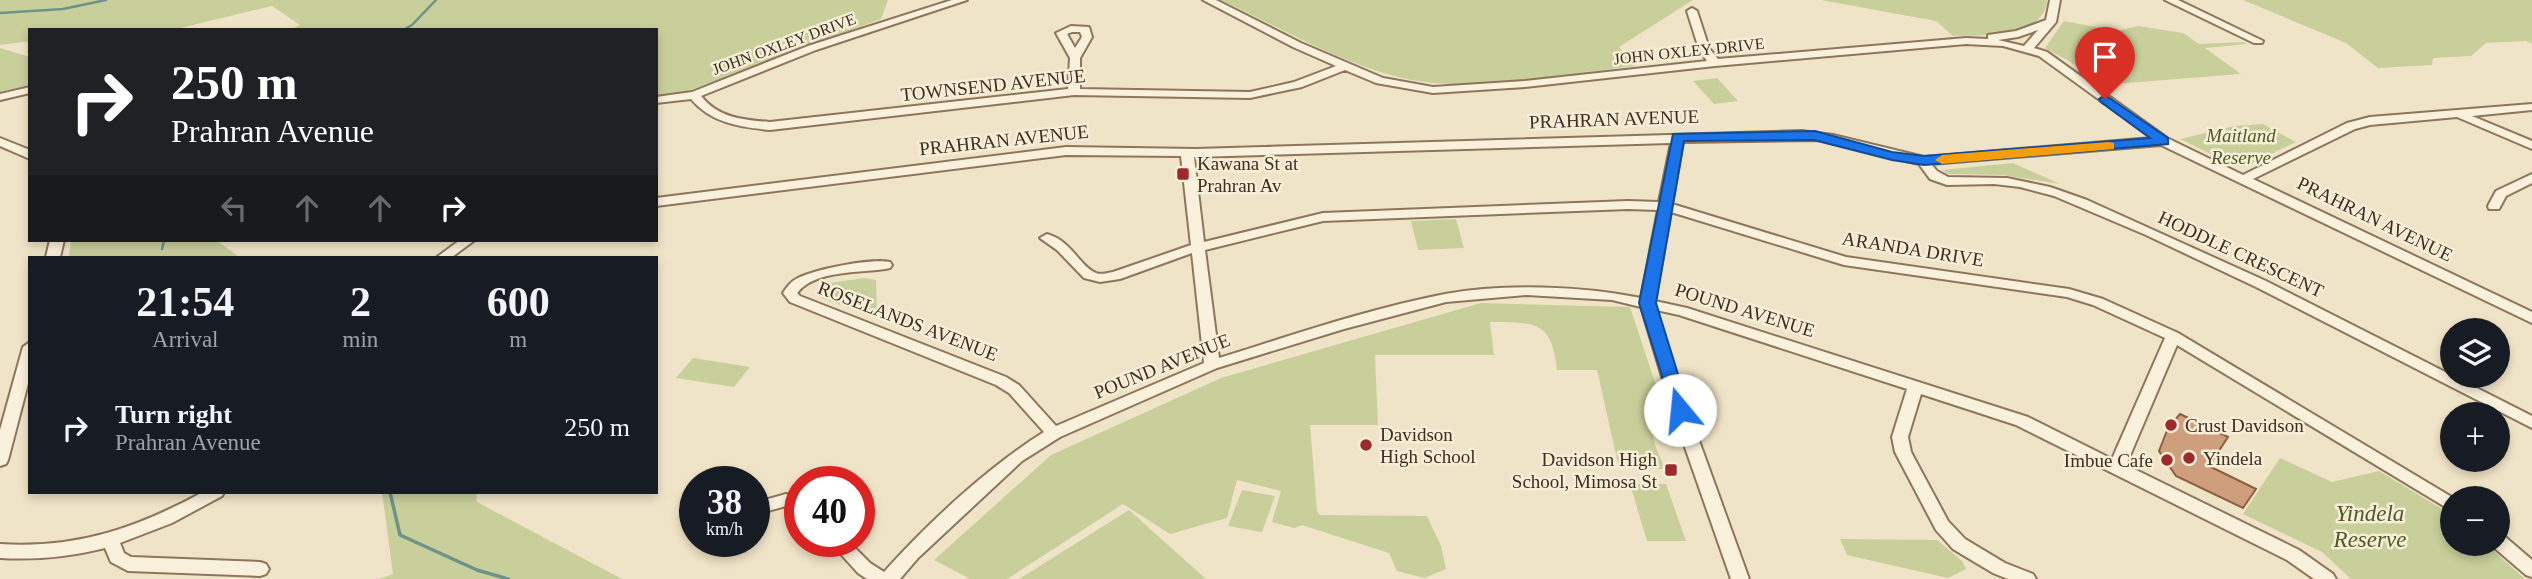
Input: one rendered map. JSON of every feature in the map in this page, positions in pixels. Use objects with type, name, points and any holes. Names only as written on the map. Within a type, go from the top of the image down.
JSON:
[{"type":"street","name":"JOHN OXLEY DRIVE","points":[[658,100],[694,94],[812,48],[962,0]]},
{"type":"street","name":"JOHN OXLEY DRIVE","points":[[1208,0],[1343,67],[1380,81],[1433,90],[1525,84],[1715,63],[1987,41],[2028,48],[2056,62],[2163,141]]},
{"type":"street","points":[[2028,48],[2051,22],[2055,0]]},
{"type":"street","points":[[2170,0],[2258,41]]},
{"type":"street","points":[[1692,11],[1704,49],[1715,63]]},
{"type":"street","points":[[1966,41],[2018,34],[2051,22]]},
{"type":"street","points":[[1074,92],[1075,58]]},
{"type":"street","name":"TOWNSEND AVENUE","points":[[694,94],[700,104],[715,114],[740,124],[770,126],[1074,92],[1250,95],[1278,92],[1312,82],[1343,67]]},
{"type":"street","points":[[0,97],[28,90]]},
{"type":"street","points":[[2244,179],[2351,126],[2370,121],[2532,107]]},
{"type":"street","points":[[2459,114],[2532,145]]},
{"type":"street","name":"PRAHRAN AVENUE","points":[[658,202],[1066,151],[1187,153],[1815,135],[1892,156],[1924,161],[2163,141],[2532,318]]},
{"type":"street","points":[[1678,137],[1647,303],[1680,410],[1740,579]]},
{"type":"street","points":[[0,142],[28,154]]},
{"type":"street","points":[[1187,153],[1212,365]]},
{"type":"street","name":"HODDLE CRESCENT","points":[[1924,161],[1933,176],[1940,179],[2010,182],[2070,197],[2115,216],[2262,282],[2532,423]]},
{"type":"street","points":[[2494,206],[2501,194],[2532,178]]},
{"type":"street","name":"ARANDA DRIVE","points":[[1047,238],[1062,247],[1089,275],[1100,278],[1115,276],[1197,248],[1323,217],[1665,206],[1844,261],[2069,293],[2098,302],[2173,336],[2440,498]]},
{"type":"street","points":[[445,256],[465,242]]},
{"type":"street","name":"ROSELANDS AVENUE","points":[[884,265],[806,277],[793,284],[790,293],[794,299],[1001,381],[1014,389],[1054,433]]},
{"type":"street","name":"POUND AVENUE","points":[[889,579],[912,553],[1006,466],[1032,444],[1054,433],[1212,365],[1339,326],[1446,298],[1527,291],[1612,296],[1647,303],[1748,331],[2022,421],[2293,555],[2327,579]]},
{"type":"street","points":[[2117,467],[2173,336]]},
{"type":"street","points":[[0,460],[28,355]]},
{"type":"street","points":[[1915,387],[1900,437],[1903,452],[1942,526],[1994,574],[2026,579]]},
{"type":"street","points":[[0,551],[51,551],[110,540],[185,510],[213,494]]},
{"type":"street","points":[[110,540],[117,557],[128,564],[260,569]]},
{"type":"street","points":[[2510,551],[2532,570]]},
{"type":"street","points":[[853,557],[881,579]]},
{"type":"green space","points":[[0,0],[888,0],[881,19],[688,91],[658,96],[658,28],[293,28],[300,25],[272,6],[180,28],[28,28],[28,41],[0,45]]},
{"type":"green space","points":[[1221,0],[1693,0],[1619,47],[1635,66],[1518,81],[1457,84],[1402,78],[1355,63]]},
{"type":"green space","points":[[1821,0],[2047,0],[2043,13],[2035,22],[2024,28],[1995,34],[1953,36],[1936,21]]},
{"type":"green space","points":[[2243,0],[2532,0],[2532,44],[2526,41],[2486,43],[2471,56],[2433,58],[2432,65],[2378,68],[2346,43]]},
{"type":"green space","points":[[2064,21],[2117,31],[2138,26],[2183,33],[2199,44],[2243,42],[2247,44],[2205,48],[2241,74],[2101,85],[2069,61],[2045,48]]},
{"type":"green space","points":[[0,48],[28,56],[28,85],[0,92]]},
{"type":"green space","points":[[1717,78],[1738,101],[1714,104],[1693,81]]},
{"type":"green space","name":"Maitland Reserve","points":[[2263,124],[2296,142],[2244,167],[2233,165],[2180,139],[2235,126]]},
{"type":"green space","points":[[2013,163],[2060,184],[2003,175],[1948,174],[1942,170]]},
{"type":"green space","points":[[1456,219],[1464,248],[1418,250],[1411,221]]},
{"type":"green space","points":[[71,242],[219,242],[238,256],[69,256]]},
{"type":"green space","points":[[864,278],[876,280],[877,318],[821,298],[819,294],[821,287],[830,283]]},
{"type":"green space","points":[[1481,303],[1630,307],[1663,407],[1654,424],[1653,438],[1665,469],[1619,468],[1597,370],[1557,370],[1550,341],[1538,327],[1490,322],[1494,355],[1375,355],[1378,425],[1310,425],[1317,511],[1320,515],[1427,516],[1441,546],[1446,569],[1424,578],[1397,571],[1389,553],[1302,525],[1294,528],[1272,522],[1281,491],[1237,480],[1227,518],[1170,534],[1123,504],[1007,579],[970,579],[934,560],[1051,455],[1221,378]]},
{"type":"green space","points":[[693,358],[750,367],[734,387],[676,378]]},
{"type":"green space","name":"Yindela Reserve","points":[[2280,458],[2332,482],[2379,471],[2440,508],[2440,556],[2499,556],[2525,579],[2351,579],[2322,552],[2243,514]]},
{"type":"green space","points":[[1630,484],[1666,484],[1686,541],[1647,541]]},
{"type":"green space","points":[[1242,490],[1275,496],[1262,532],[1228,526]]},
{"type":"green space","points":[[382,494],[476,494],[477,502],[622,579],[379,579],[393,574]]},
{"type":"green space","points":[[1129,510],[1206,579],[1019,579]]},
{"type":"green space","points":[[1840,539],[1937,540],[1962,561],[1966,569],[1948,578],[1847,555]]},
{"type":"building","name":"Yindela","points":[[2180,414],[2228,437],[2209,466],[2256,489],[2243,508],[2176,476],[2159,451],[2168,428]]},
{"type":"waterway","points":[[0,13],[63,9],[106,0]]},
{"type":"waterway","points":[[407,28],[436,0]]},
{"type":"waterway","points":[[162,249],[164,242]]},
{"type":"waterway","points":[[390,494],[400,535],[477,570],[508,579]]},
{"type":"slow traffic","points":[[1942,160],[2109,146]]},
{"type":"place","name":"Kawana St at Prahran Av","points":[[1183,174]]},
{"type":"place","name":"Crust Davidson","points":[[2171,425]]},
{"type":"place","name":"Davidson High School","points":[[1366,445]]},
{"type":"place","name":"Yindela","points":[[2189,458]]},
{"type":"place","name":"Imbue Cafe","points":[[2167,460]]},
{"type":"place","name":"Davidson High School, Mimosa St","points":[[1671,470]]},
{"type":"route","points":[[1680,410],[1647,303],[1678,137],[1815,135],[1892,156],[1924,161],[2163,141],[2105,99]]}]
